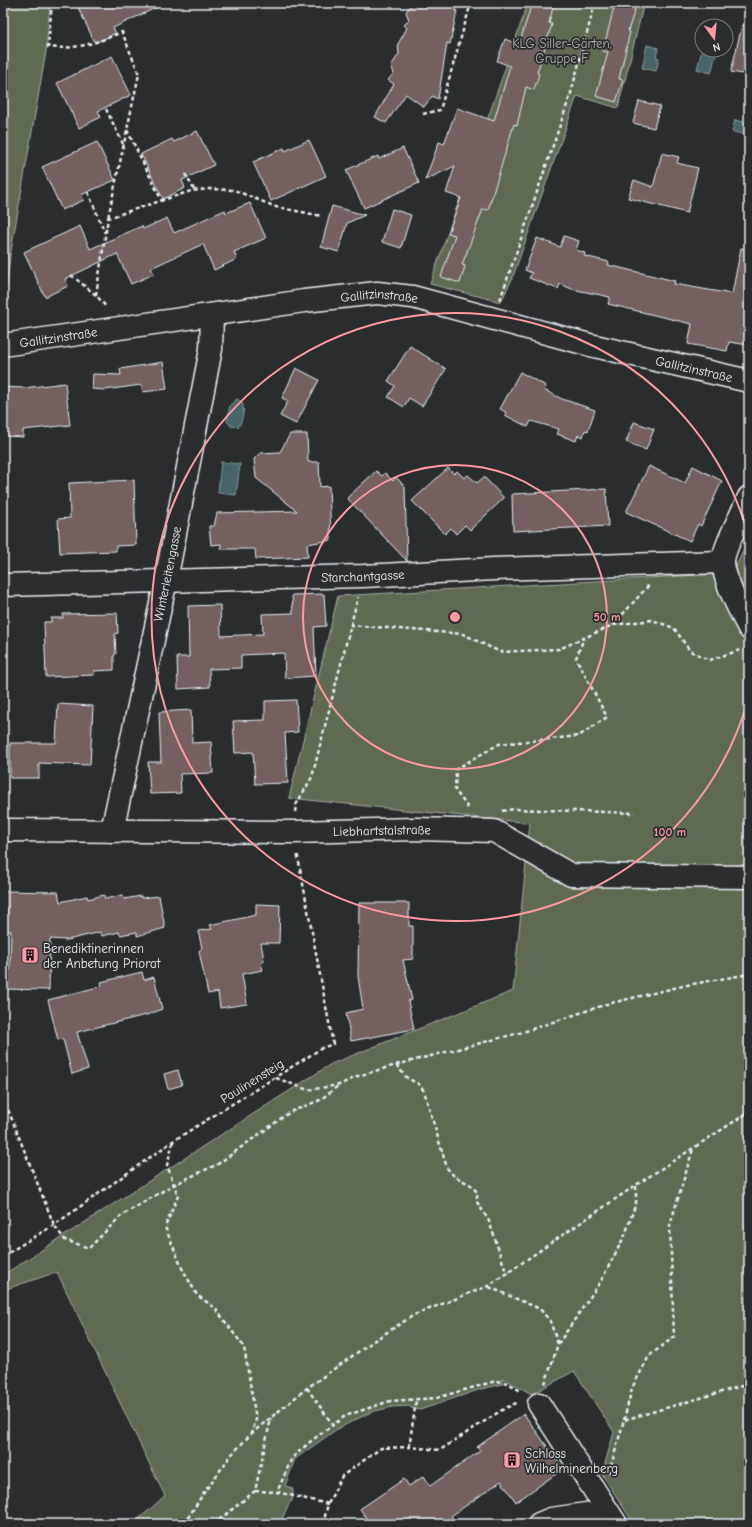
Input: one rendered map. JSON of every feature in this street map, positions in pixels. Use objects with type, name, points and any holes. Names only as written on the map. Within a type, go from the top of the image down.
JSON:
[{"type":"street","name":"Gallitzinstraße","points":[[3,344],[304,301],[378,293],[413,297],[590,346],[749,381]]},
{"type":"street","name":"Winterleitengasse","points":[[112,831],[166,580],[211,349],[212,315]]},
{"type":"street","points":[[749,497],[727,548],[723,562],[728,582],[749,628]]},
{"type":"street","name":"Starchantgasse","points":[[3,585],[363,576],[494,569],[723,562]]},
{"type":"street","name":"Liebhartstalstraße","points":[[3,830],[293,832],[416,829],[483,830],[494,831],[571,874],[749,877]]},
{"type":"street","points":[[539,1404],[586,1513],[607,1524]]},
{"type":"street","points":[[539,1524],[551,1519],[586,1513],[616,1524]]},
{"type":"path","points":[[52,3],[48,47],[72,48],[95,43],[122,32],[139,74],[108,218],[96,295],[71,275]]},
{"type":"path","points":[[423,114],[440,110],[471,3]]},
{"type":"path","points":[[500,300],[571,93],[595,3]]},
{"type":"path","points":[[106,109],[124,146]]},
{"type":"path","points":[[127,130],[162,201]]},
{"type":"path","points":[[185,174],[195,191]]},
{"type":"path","points":[[108,218],[195,191],[209,189],[234,190],[276,207],[322,216]]},
{"type":"path","points":[[88,192],[105,234]]},
{"type":"path","points":[[613,625],[667,564]]},
{"type":"path","name":"Paulinensteig","points":[[3,1256],[54,1225],[173,1141],[322,1048],[333,1044],[293,832],[296,805],[312,777],[363,576]]},
{"type":"path","points":[[350,625],[464,634],[500,652],[559,649],[613,625],[652,620],[674,628],[690,652],[710,660],[749,646]]},
{"type":"path","points":[[483,830],[455,790],[456,769],[499,744],[579,736],[607,717],[576,658],[584,638]]},
{"type":"path","points":[[500,812],[514,809],[635,813]]},
{"type":"path","points":[[276,1078],[308,1090],[339,1084],[358,1076],[396,1065],[523,1032],[607,1004],[687,985],[749,974]]},
{"type":"path","points":[[396,1065],[407,1078],[419,1084],[424,1091],[447,1168],[454,1176],[471,1186],[476,1192],[477,1202],[489,1221],[507,1275]]},
{"type":"path","points":[[3,1097],[54,1225],[65,1240],[89,1248],[122,1215],[174,1185],[218,1164],[290,1112],[320,1100],[339,1084]]},
{"type":"path","points":[[184,1524],[205,1491],[232,1454],[252,1433],[307,1388],[375,1340],[414,1315],[488,1286],[507,1275],[636,1185],[749,1112]]},
{"type":"path","points":[[173,1141],[167,1165],[178,1196],[165,1227],[182,1268],[197,1294],[215,1308],[244,1347],[256,1419],[252,1433]]},
{"type":"path","points":[[586,1513],[624,1420],[632,1388],[649,1356],[674,1337],[670,1225],[693,1149]]},
{"type":"path","points":[[539,1404],[558,1344],[602,1281],[625,1235],[636,1203],[636,1185]]},
{"type":"path","points":[[488,1286],[540,1309],[550,1321],[558,1344]]},
{"type":"path","points":[[277,1492],[292,1458],[311,1441],[345,1416],[390,1401],[416,1401],[436,1398],[496,1381],[508,1382],[539,1404]]},
{"type":"path","points":[[624,1420],[749,1384]]},
{"type":"path","points":[[307,1388],[333,1425]]},
{"type":"path","points":[[410,1447],[416,1401]]},
{"type":"path","points":[[323,1524],[328,1504],[342,1476],[381,1448],[410,1447],[440,1450],[516,1402],[539,1404]]},
{"type":"path","points":[[214,1524],[255,1491],[271,1417]]},
{"type":"path","points":[[255,1491],[277,1492],[328,1504]]},
{"type":"green space","points":[[3,3],[50,3],[46,52],[10,256],[3,322]]},
{"type":"green space","name":"KLG Siller-Gärten, Gruppe F","points":[[528,3],[644,3],[618,108],[577,96],[512,279],[501,302],[430,284]]},
{"type":"green space","points":[[749,538],[749,1524],[634,1524],[602,1474],[614,1432],[574,1371],[532,1394],[502,1378],[503,1384],[481,1389],[420,1410],[409,1406],[392,1407],[371,1412],[337,1429],[295,1459],[285,1486],[292,1488],[292,1501],[289,1503],[280,1524],[133,1524],[165,1496],[57,1272],[3,1290],[3,1275],[331,1064],[513,991],[530,823],[289,798],[338,596],[733,573]]},
{"type":"water","points":[[647,45],[658,48],[656,57],[659,58],[656,71],[642,68]]},
{"type":"water","points":[[700,58],[715,58],[711,73],[697,69]]},
{"type":"water","points":[[735,120],[749,123],[749,135],[732,132]]},
{"type":"water","points":[[237,399],[242,402],[243,408],[242,418],[238,427],[231,426],[227,421],[230,405]]},
{"type":"water","points":[[221,462],[240,464],[236,495],[218,493]]},
{"type":"building","points":[[76,3],[166,3],[113,28],[116,33],[95,43]]},
{"type":"building","points":[[412,3],[446,3],[457,11],[450,44],[447,43],[438,99],[432,96],[424,107],[406,94],[386,123],[375,117],[394,84],[388,80],[394,73],[391,66],[399,54],[398,44],[407,28],[404,25],[409,20],[406,12]]},
{"type":"building","points":[[532,3],[554,3],[549,23],[552,24],[537,73],[539,74],[534,90],[526,87],[517,125],[514,124],[488,210],[483,209],[462,265],[465,266],[460,283],[441,277],[455,235],[448,233],[461,198],[446,193],[455,166],[425,180],[439,142],[444,144],[457,108],[494,121],[510,66],[497,61],[505,39],[519,45]]},
{"type":"building","points":[[615,3],[626,3],[636,6],[628,31],[630,32],[619,79],[623,80],[616,102],[596,96],[608,52],[603,51]]},
{"type":"building","points":[[742,25],[749,26],[749,75],[731,72]]},
{"type":"building","points":[[112,56],[131,95],[98,111],[101,117],[79,128],[57,83]]},
{"type":"building","points":[[639,101],[660,106],[654,128],[633,123]]},
{"type":"building","points":[[197,131],[214,165],[182,180],[185,188],[163,199],[141,154],[172,139],[174,142]]},
{"type":"building","points":[[309,140],[326,176],[271,201],[253,162],[284,148],[285,151]]},
{"type":"building","points":[[97,142],[115,180],[81,195],[84,200],[62,210],[42,167]]},
{"type":"building","points":[[403,148],[419,183],[364,208],[346,170],[378,156],[379,159]]},
{"type":"building","points":[[662,153],[679,157],[677,163],[698,168],[687,213],[628,198],[634,180],[653,187]]},
{"type":"building","points":[[250,203],[266,238],[234,252],[237,259],[214,270],[203,244],[151,268],[154,274],[131,284],[117,254],[65,279],[68,286],[45,297],[24,252],[80,226],[90,249],[142,226],[143,229],[167,218],[174,233],[225,210],[226,213]]},
{"type":"building","points":[[332,206],[365,215],[347,223],[339,252],[321,247]]},
{"type":"building","points":[[392,209],[411,215],[401,248],[382,242]]},
{"type":"building","points":[[564,236],[579,241],[576,250],[585,253],[584,256],[609,262],[608,265],[675,281],[674,284],[732,294],[741,248],[749,249],[749,345],[729,342],[727,351],[688,344],[692,324],[608,304],[610,297],[572,289],[560,284],[558,289],[529,278],[532,273],[525,270],[537,238],[560,247]]},
{"type":"building","points":[[410,346],[446,369],[422,406],[409,398],[404,407],[388,397],[395,386],[388,381]]},
{"type":"building","points":[[163,362],[167,389],[143,392],[141,385],[105,390],[92,389],[93,374],[121,375],[120,369]]},
{"type":"building","points":[[296,368],[319,380],[296,424],[280,416],[288,401],[282,398]]},
{"type":"building","points":[[520,372],[546,386],[544,390],[562,399],[595,410],[588,431],[585,430],[583,437],[578,435],[576,441],[557,434],[559,429],[531,421],[528,427],[505,415],[506,412],[500,409]]},
{"type":"building","points":[[65,383],[70,425],[23,430],[23,437],[3,436],[3,387],[24,388]]},
{"type":"building","points":[[634,422],[654,429],[646,450],[626,442]]},
{"type":"building","points":[[290,434],[307,434],[308,462],[319,462],[320,487],[329,486],[331,540],[307,544],[308,557],[256,559],[255,549],[221,549],[221,544],[211,545],[209,526],[214,526],[217,513],[297,511],[256,478],[254,459],[260,453],[280,452]]},
{"type":"building","points":[[649,466],[685,483],[693,466],[722,481],[701,526],[698,524],[690,541],[626,512]]},
{"type":"building","points":[[448,468],[454,474],[457,471],[464,478],[468,475],[477,483],[484,477],[504,498],[470,530],[465,525],[456,534],[451,528],[445,534],[412,501]]},
{"type":"building","points":[[376,471],[382,476],[385,473],[393,481],[396,477],[405,487],[407,561],[347,498]]},
{"type":"building","points":[[134,480],[136,545],[116,546],[116,551],[60,553],[58,519],[70,518],[69,483]]},
{"type":"building","points":[[606,489],[608,526],[513,531],[512,494]]},
{"type":"building","points":[[324,594],[326,626],[314,627],[316,676],[285,678],[284,653],[241,655],[241,668],[209,669],[210,687],[178,689],[177,657],[189,657],[188,606],[220,605],[221,636],[263,634],[262,614],[293,613],[292,595]]},
{"type":"building","points":[[117,613],[118,633],[115,634],[116,654],[114,655],[114,670],[94,671],[94,675],[46,677],[44,622],[51,622],[51,618],[63,618],[63,614]]},
{"type":"building","points":[[296,700],[298,732],[285,733],[288,783],[255,784],[253,752],[235,753],[233,721],[265,720],[265,701]]},
{"type":"building","points":[[58,704],[93,706],[90,765],[39,763],[39,778],[10,778],[10,743],[56,743]]},
{"type":"building","points":[[191,710],[192,743],[211,742],[213,773],[180,774],[181,793],[150,794],[148,762],[161,762],[159,712]]},
{"type":"building","points":[[3,891],[58,892],[60,902],[87,896],[88,899],[104,895],[105,899],[123,895],[124,899],[141,896],[141,898],[159,896],[165,928],[137,936],[137,932],[120,935],[119,932],[102,936],[101,932],[67,940],[50,939],[49,990],[3,989],[3,970],[10,970],[11,931],[3,931]]},
{"type":"building","points":[[359,903],[409,903],[409,926],[413,926],[413,959],[403,960],[412,1000],[408,1001],[414,1029],[351,1041],[346,1013],[363,1009],[358,976]]},
{"type":"building","points":[[256,904],[280,905],[279,943],[261,943],[264,960],[261,964],[263,970],[242,974],[247,1004],[220,1008],[218,992],[208,994],[199,951],[202,948],[198,931],[212,929],[210,925],[256,915]]},
{"type":"building","points":[[142,972],[144,980],[154,977],[162,1009],[150,1014],[77,1032],[88,1069],[72,1074],[63,1039],[58,1040],[48,1000],[102,986],[101,982]]},
{"type":"building","points":[[178,1070],[182,1085],[168,1089],[164,1074]]},
{"type":"building","name":"Schloss Wilhelminenberg","points":[[524,1414],[563,1469],[516,1502],[501,1481],[451,1516],[457,1524],[371,1524],[360,1509],[404,1479],[409,1486],[424,1476],[430,1486],[480,1451],[477,1447]]},
{"type":"place","name":"Benediktinerinnen der Anbetung Priorat","points":[[30,955]]},
{"type":"place","name":"Schloss Wilhelminenberg","points":[[512,1460]]}]
